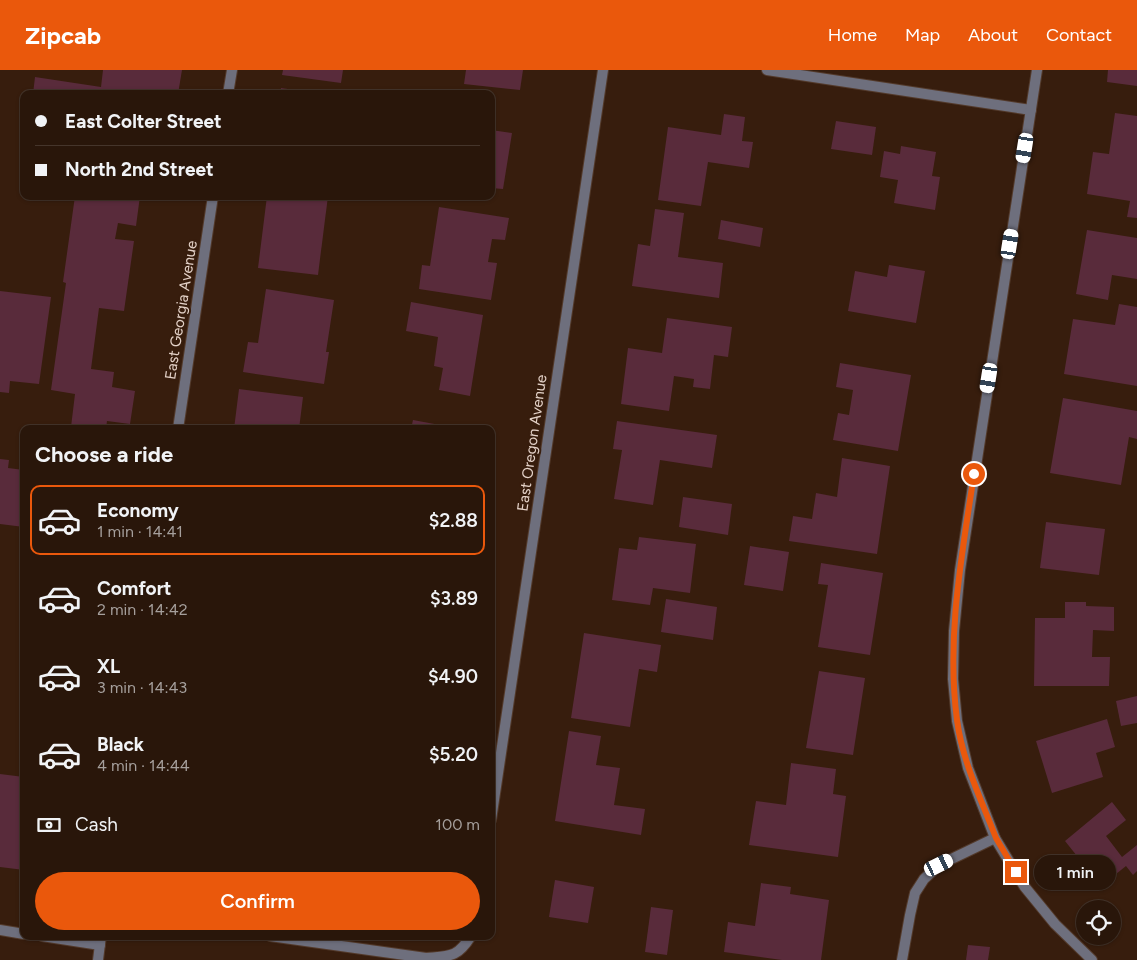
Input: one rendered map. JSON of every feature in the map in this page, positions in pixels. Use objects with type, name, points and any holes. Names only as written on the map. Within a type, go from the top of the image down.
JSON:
[{"type":"street","points":[[229,90],[232,70]]},
{"type":"street","name":"East Oregon Avenue","points":[[495,793],[602,70]]},
{"type":"street","points":[[767,70],[1031,110]]},
{"type":"street","points":[[1037,70],[960,570],[954,632],[953,679],[957,721],[968,768],[996,838],[1024,886],[1054,924],[1092,960]]},
{"type":"street","name":"East Georgia Avenue","points":[[179,425],[212,200]]},
{"type":"street","points":[[902,960],[915,893],[924,879],[939,865],[996,838]]},
{"type":"street","points":[[0,930],[20,933]]},
{"type":"street","points":[[298,940],[426,958],[458,953],[469,940]]},
{"type":"street","points":[[98,960],[101,941]]},
{"type":"building","points":[[103,70],[182,70],[179,90],[33,90],[35,77],[101,87]]},
{"type":"building","points":[[283,70],[343,70],[341,83],[282,75]]},
{"type":"building","points":[[466,70],[523,70],[520,90],[464,84]]},
{"type":"building","points":[[1108,70],[1137,70],[1137,86],[1107,82]]},
{"type":"building","points":[[1115,113],[1137,116],[1137,218],[1127,217],[1130,201],[1087,194],[1093,152],[1109,154]]},
{"type":"building","points":[[724,114],[745,117],[742,141],[753,142],[749,168],[708,162],[701,206],[658,200],[668,127],[721,135]]},
{"type":"building","points":[[836,121],[876,127],[872,155],[831,149]]},
{"type":"building","points":[[495,131],[512,133],[503,189],[495,188]]},
{"type":"building","points":[[901,146],[936,152],[932,176],[940,177],[935,210],[894,203],[898,180],[880,177],[884,151],[900,154]]},
{"type":"building","points":[[74,200],[139,200],[136,226],[118,223],[115,239],[134,241],[124,311],[99,308],[91,369],[114,372],[112,387],[135,391],[130,424],[107,421],[106,425],[71,425],[75,394],[51,390],[66,283],[63,282]]},
{"type":"building","points":[[266,200],[327,200],[318,275],[258,268]]},
{"type":"building","points":[[439,207],[509,218],[505,240],[492,239],[488,262],[497,263],[491,300],[419,289],[422,265],[430,266]]},
{"type":"building","points":[[655,209],[684,213],[678,257],[723,263],[719,298],[632,286],[638,244],[650,246]]},
{"type":"building","points":[[721,220],[763,228],[760,247],[718,239]]},
{"type":"building","points":[[1087,230],[1137,238],[1137,279],[1112,275],[1108,300],[1076,294]]},
{"type":"building","points":[[889,265],[925,271],[916,323],[848,311],[855,271],[887,277]]},
{"type":"building","points":[[266,289],[334,300],[326,352],[329,352],[324,384],[243,372],[248,342],[258,343]]},
{"type":"building","points":[[0,291],[51,297],[39,384],[10,381],[9,393],[0,392]]},
{"type":"building","points":[[411,302],[483,315],[470,396],[439,390],[443,368],[434,366],[438,337],[406,331]]},
{"type":"building","points":[[1119,304],[1137,307],[1137,386],[1064,374],[1073,319],[1115,325]]},
{"type":"building","points":[[667,318],[732,327],[728,357],[714,355],[710,389],[693,387],[694,379],[674,376],[669,411],[621,404],[628,348],[662,353]]},
{"type":"building","points":[[840,363],[911,375],[898,451],[833,440],[838,413],[849,415],[853,390],[836,387]]},
{"type":"building","points":[[239,389],[303,397],[300,425],[234,425]]},
{"type":"building","points":[[1063,398],[1137,411],[1137,439],[1129,437],[1121,485],[1050,473]]},
{"type":"building","points":[[413,420],[440,425],[412,425]]},
{"type":"building","points":[[617,421],[717,435],[712,468],[660,460],[653,505],[614,499],[622,450],[613,449]]},
{"type":"building","points":[[842,458],[890,466],[877,554],[789,541],[793,516],[812,519],[816,493],[837,497]]},
{"type":"building","points":[[0,459],[9,460],[8,468],[20,470],[20,526],[0,524]]},
{"type":"building","points":[[683,497],[732,504],[728,535],[679,527]]},
{"type":"building","points":[[1046,522],[1105,529],[1099,575],[1040,568]]},
{"type":"building","points":[[639,537],[696,544],[690,593],[653,588],[650,605],[612,600],[619,548],[637,550]]},
{"type":"building","points":[[750,546],[789,552],[783,591],[744,585]]},
{"type":"building","points":[[821,563],[883,573],[870,655],[818,647],[828,585],[818,584]]},
{"type":"building","points":[[666,599],[717,607],[713,640],[661,632]]},
{"type":"building","points":[[1065,602],[1086,602],[1086,606],[1114,607],[1114,631],[1093,630],[1092,657],[1110,657],[1109,686],[1034,686],[1035,618],[1065,618]]},
{"type":"building","points":[[584,633],[661,645],[657,672],[639,669],[630,727],[571,718]]},
{"type":"building","points":[[819,671],[865,678],[853,755],[806,748]]},
{"type":"building","points":[[1137,696],[1137,723],[1121,726],[1116,701]]},
{"type":"building","points":[[1107,719],[1115,747],[1096,753],[1103,777],[1052,793],[1036,741]]},
{"type":"building","points":[[569,731],[601,736],[596,765],[620,768],[614,805],[645,809],[641,835],[555,821]]},
{"type":"building","points":[[791,763],[836,769],[833,794],[846,796],[838,857],[749,845],[756,801],[786,805]]},
{"type":"building","points":[[0,774],[20,776],[20,870],[0,867]]},
{"type":"building","points":[[1112,802],[1126,820],[1106,836],[1122,857],[1137,845],[1137,871],[1133,875],[1126,866],[1101,886],[1065,841]]},
{"type":"building","points":[[555,880],[594,887],[588,923],[549,917]]},
{"type":"building","points":[[761,883],[791,887],[790,894],[829,900],[821,960],[782,960],[724,952],[728,922],[755,926]]},
{"type":"building","points":[[651,907],[673,910],[667,955],[645,952]]},
{"type":"building","points":[[968,945],[990,947],[988,960],[966,960]]},
{"type":"route","points":[[974,474],[960,570],[954,632],[953,679],[957,721],[968,768],[996,838],[1016,872]]}]
